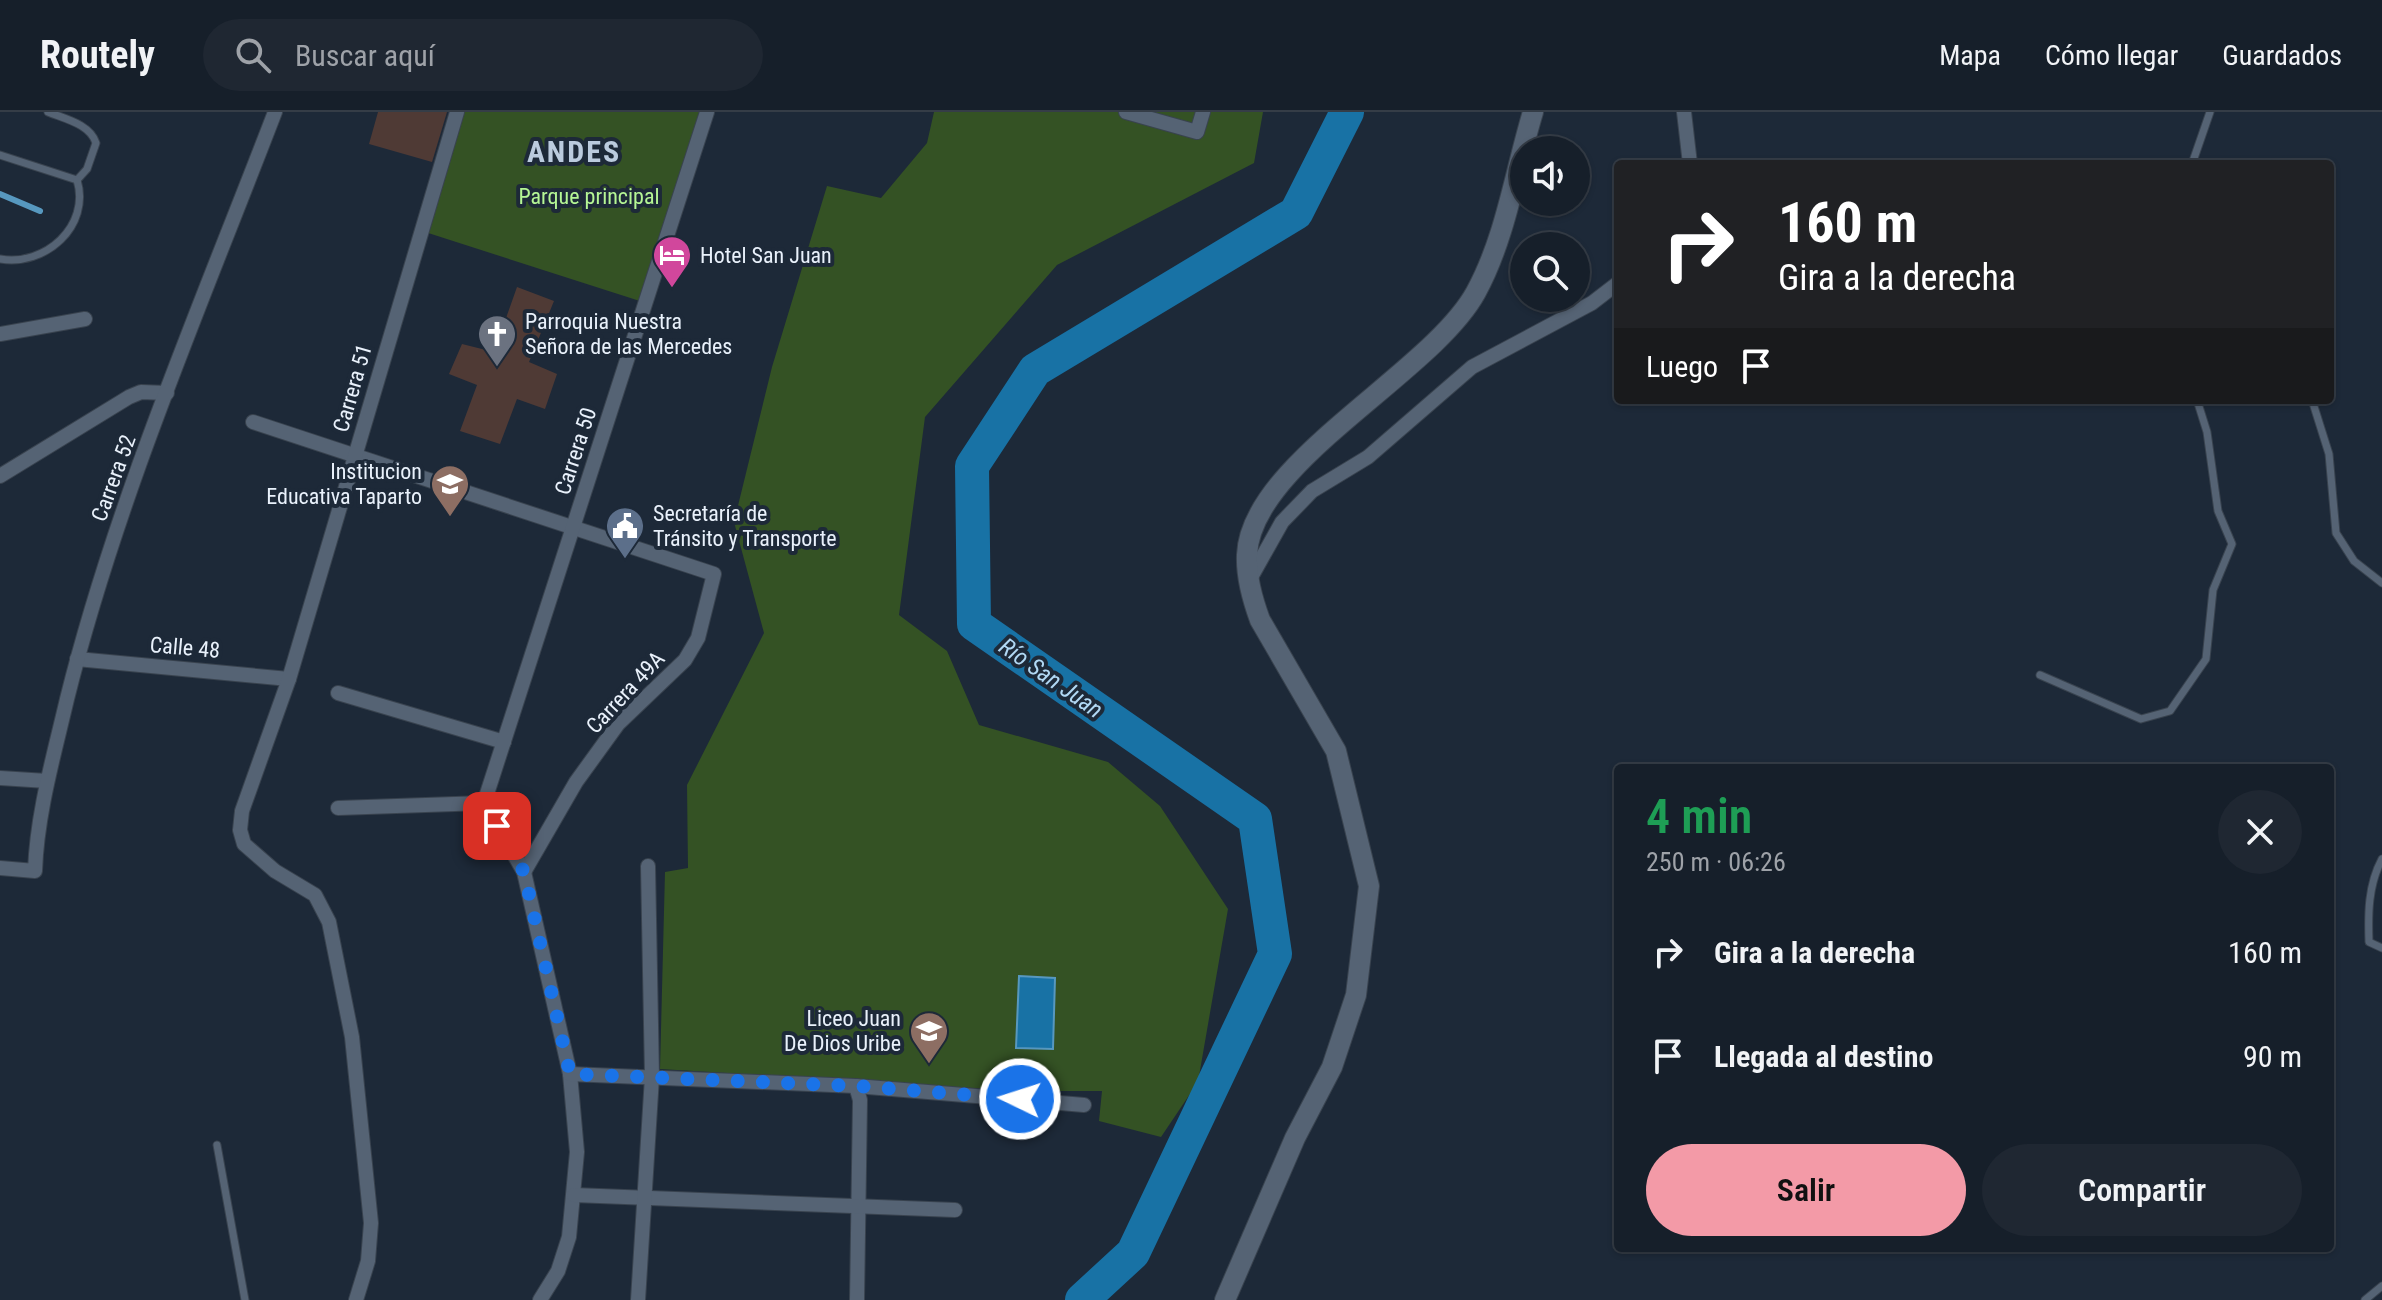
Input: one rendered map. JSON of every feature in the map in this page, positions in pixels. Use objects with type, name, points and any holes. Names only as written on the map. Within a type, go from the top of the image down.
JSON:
[{"type":"main road","points":[[1225,1300],[1295,1138],[1332,1067],[1356,995],[1369,886],[1336,751],[1260,620],[1247,553],[1259,515],[1281,483],[1305,456],[1439,338],[1475,293],[1507,211],[1533,112]]},
{"type":"street","name":"Carrera 52","points":[[0,868],[35,871],[47,781],[95,593],[167,393],[275,112]]},
{"type":"street","name":"Carrera 51","points":[[356,1300],[368,1261],[371,1223],[352,1037],[329,922],[315,895],[275,871],[244,844],[240,830],[242,811],[289,679],[457,112]]},
{"type":"street","name":"Carrera 50","points":[[484,803],[707,112]]},
{"type":"street","points":[[1126,112],[1197,132],[1203,112]]},
{"type":"street","points":[[1684,112],[1690,160]]},
{"type":"street","points":[[1250,579],[1282,522],[1312,491],[1368,457],[1472,367],[1592,303],[1614,286]]},
{"type":"street","points":[[0,334],[85,319]]},
{"type":"street","points":[[0,476],[129,397],[141,392],[167,393]]},
{"type":"street","points":[[253,422],[573,528]]},
{"type":"street","name":"Carrera 49A","points":[[524,872],[576,782],[618,724],[685,660],[698,638],[714,574],[573,528]]},
{"type":"street","name":"Calle 48","points":[[77,659],[289,679]]},
{"type":"street","points":[[338,693],[504,742]]},
{"type":"street","points":[[0,778],[47,781]]},
{"type":"street","points":[[338,808],[484,803],[524,872],[570,1074],[577,1152],[566,1255],[540,1300]]},
{"type":"street","points":[[638,1300],[652,1077],[648,866]]},
{"type":"street","points":[[570,1074],[856,1086],[1084,1105]]},
{"type":"street","points":[[856,1086],[860,1100],[857,1300]]},
{"type":"street","points":[[574,1195],[955,1210]]},
{"type":"lane","points":[[0,259],[13,262],[37,256],[69,232],[80,204],[77,180],[87,169],[95,139],[86,129],[48,112]]},
{"type":"lane","points":[[2193,160],[2210,112]]},
{"type":"lane","points":[[0,155],[77,180]]},
{"type":"lane","points":[[2040,675],[2141,719],[2170,711],[2199,674],[2206,659],[2213,590],[2232,544],[2218,511],[2207,432],[2198,404]]},
{"type":"lane","points":[[2313,404],[2329,454],[2336,533],[2354,561],[2382,583]]},
{"type":"lane","points":[[2382,859],[2373,876],[2369,942],[2382,948]]},
{"type":"lane","points":[[217,1145],[245,1300]]},
{"type":"lane","points":[[2365,1300],[2382,1286]]},
{"type":"green space","name":"Parque principal","points":[[457,112],[707,112],[646,303],[422,231]]},
{"type":"green space","points":[[934,112],[1263,112],[1254,163],[1057,265],[925,417],[899,615],[947,651],[979,725],[1108,762],[1160,806],[1228,909],[1198,1082],[1161,1137],[1099,1121],[1102,1091],[1022,1091],[660,1069],[665,872],[688,868],[687,785],[764,633],[734,522],[772,367],[827,186],[881,198],[927,143]]},
{"type":"water","points":[[1019,976],[1055,978],[1053,1049],[1016,1048]]},
{"type":"building","points":[[378,112],[447,112],[432,162],[369,144]]},
{"type":"building","name":"Parroquia Nuestra Señora de las Mercedes","points":[[517,287],[554,301],[529,362],[557,374],[545,409],[517,399],[500,444],[460,431],[477,385],[449,374],[462,344],[494,352]]},
{"type":"waterway","name":"Río San Juan","points":[[1082,1300],[1133,1253],[1275,954],[1255,819],[974,624],[972,466],[1035,370],[1296,213],[1347,112]]},
{"type":"waterway","points":[[0,194],[40,211]]},
{"type":"place","name":"Hotel San Juan","points":[[672,289]]},
{"type":"place","name":"Parroquia Nuestra Señora de las Mercedes","points":[[497,368]]},
{"type":"place","name":"Institucion Educativa Taparto","points":[[450,518]]},
{"type":"place","name":"Secretaría de Tránsito y Transporte","points":[[625,560]]},
{"type":"place","name":"Liceo Juan De Dios Uribe","points":[[929,1065]]},
{"type":"district","name":"ANDES","points":[[574,152]]},
{"type":"route","points":[[497,826],[524,872],[570,1074],[856,1086],[1020,1099]]}]
